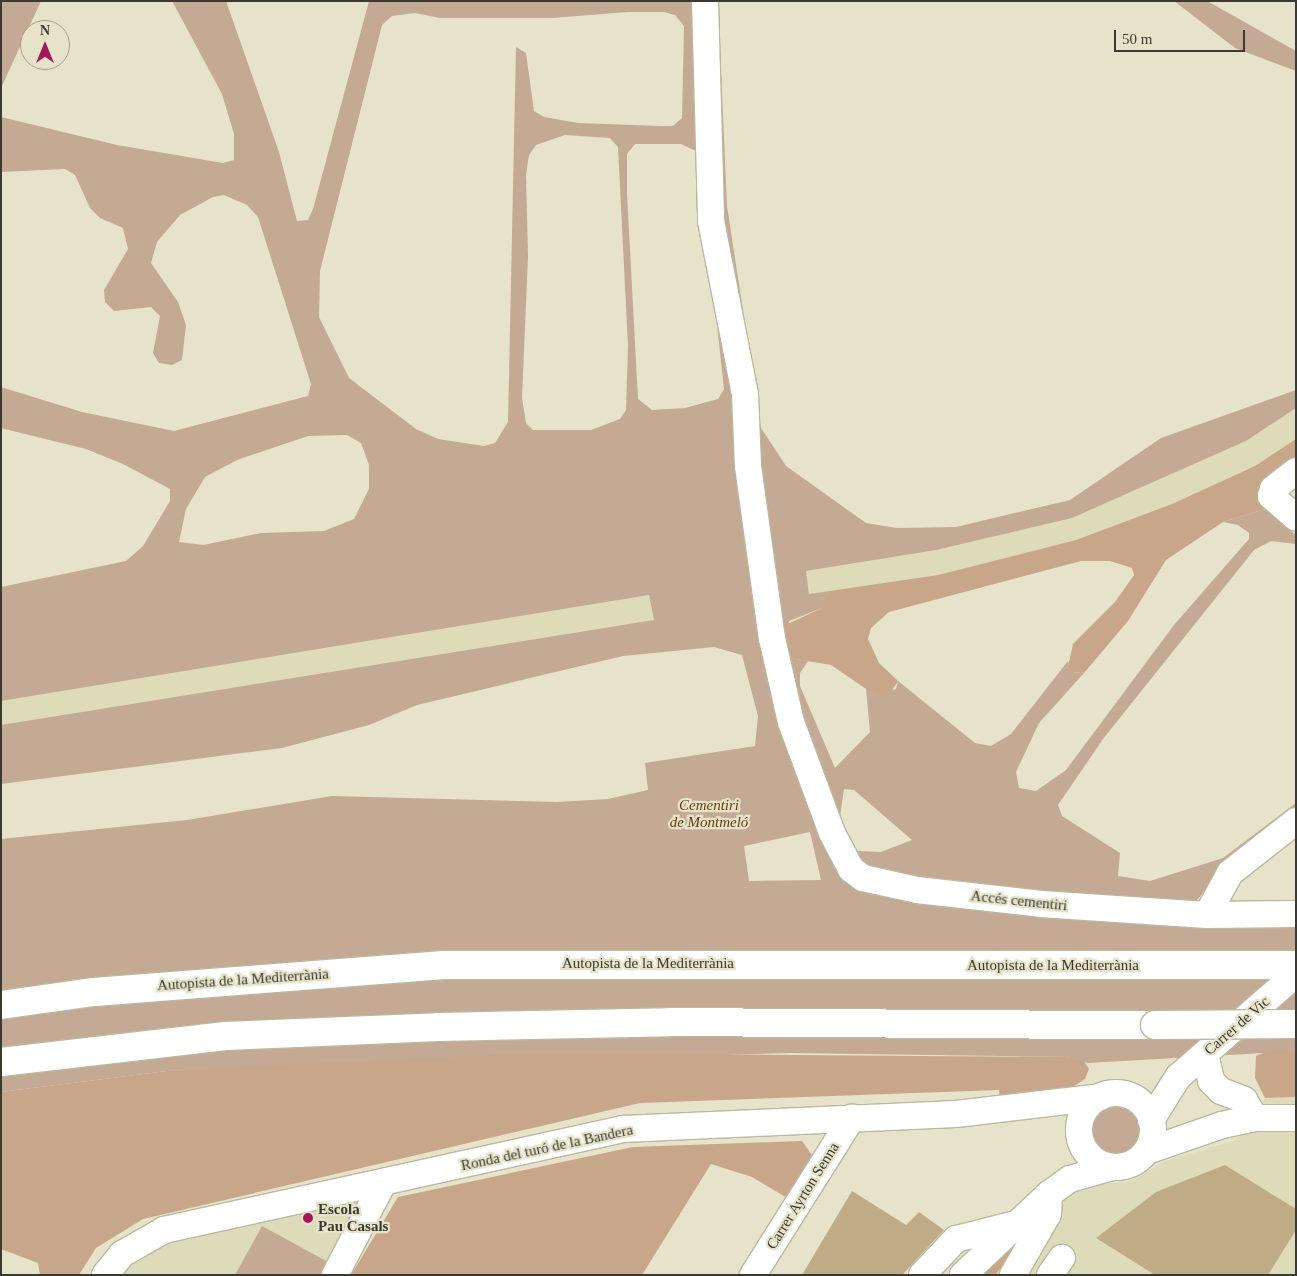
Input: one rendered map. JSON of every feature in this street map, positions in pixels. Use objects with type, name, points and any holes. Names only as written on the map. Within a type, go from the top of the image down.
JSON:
[{"type":"highway","name":"Autopista de la Mediterrània","points":[[1,1005],[94,992],[444,965],[1296,965]]},
{"type":"highway","points":[[1,1062],[226,1036],[419,1027],[670,1022],[1296,1024]]},
{"type":"street","name":"Accés cementiri","points":[[705,1],[711,220],[745,394],[754,508],[772,638],[791,722],[844,855],[851,868],[863,878],[917,890],[1208,916],[1296,914]]},
{"type":"street","points":[[1296,471],[1273,489],[1271,496],[1296,518]]},
{"type":"street","points":[[1208,916],[1230,874],[1296,821]]},
{"type":"street","name":"Carrer de Vic","points":[[1152,1122],[1178,1078],[1296,974]]},
{"type":"street","points":[[1205,1054],[1211,1081],[1221,1091],[1244,1100],[1255,1118]]},
{"type":"street","name":"Carrer de Vic","points":[[1126,1095],[1178,1078]]},
{"type":"street","points":[[1070,1179],[1080,1137],[1083,1114],[1100,1097],[1126,1095],[1142,1104],[1152,1122],[1147,1151]]},
{"type":"street","name":"Ronda del turó de la Bandera","points":[[106,1275],[122,1254],[164,1230],[623,1129],[1042,1107],[1100,1097]]},
{"type":"street","name":"Ronda del turó de la Bandera","points":[[1042,1107],[1060,1114],[1080,1137]]},
{"type":"street","name":"Carrer Ayrton Senna","points":[[753,1275],[852,1118]]},
{"type":"street","points":[[963,1275],[1012,1225],[1070,1179],[1112,1167],[1132,1164],[1147,1151],[1203,1130],[1255,1118],[1296,1118]]},
{"type":"street","points":[[1152,1122],[1180,1131],[1203,1130]]},
{"type":"street","points":[[1080,1137],[1091,1158],[1112,1167]]},
{"type":"street","points":[[335,1275],[383,1183]]},
{"type":"street","points":[[1013,1275],[1048,1214],[1049,1194]]},
{"type":"street","points":[[922,1275],[956,1239],[1012,1225]]},
{"type":"shaded area","points":[[1296,408],[1296,439],[1255,466],[1172,504],[1076,540],[938,575],[809,595],[806,571],[936,550],[1072,518],[1246,441]]},
{"type":"shaded area","points":[[1296,439],[1296,461],[1261,488],[1265,509],[1223,522],[1166,560],[1128,621],[1084,673],[1071,672],[1068,667],[1073,644],[1115,602],[1134,575],[1132,568],[1110,561],[1081,561],[889,612],[871,628],[868,639],[879,663],[898,681],[888,697],[875,695],[831,665],[789,658],[779,628],[822,608],[830,591],[938,575],[1076,540],[1172,504],[1255,466]]},
{"type":"shaded area","points":[[649,595],[654,621],[1,725],[1,701]]},
{"type":"shaded area","points":[[1268,1051],[1296,1051],[1296,1097],[1265,1098],[1255,1078],[1256,1056]]},
{"type":"shaded area","points":[[533,1053],[1067,1057],[1084,1061],[1089,1069],[1085,1079],[1071,1088],[1000,1101],[999,1090],[640,1103],[143,1219],[96,1248],[79,1275],[40,1275],[38,1263],[1,1249],[1,1092],[167,1071]]},
{"type":"shaded area","points":[[1296,1097],[1296,1275],[995,1275],[1074,1187],[1133,1181],[1165,1161],[1236,1140],[1265,1098]]},
{"type":"shaded area","points":[[802,1141],[814,1158],[789,1199],[752,1177],[711,1164],[642,1275],[351,1275],[398,1197],[633,1147]]},
{"type":"shaded area","name":"Escola Pau Casals","points":[[364,1196],[323,1275],[120,1275],[165,1240]]},
{"type":"shaded area","points":[[1028,1238],[995,1275],[970,1275],[1004,1239]]},
{"type":"green space","points":[[1,1],[41,1],[32,20],[20,20],[20,47],[1,88]]},
{"type":"green space","name":"Cementiri de Montmeló","points":[[172,1],[226,1],[279,152],[297,221],[308,220],[313,209],[369,1],[714,1],[719,22],[727,206],[761,428],[786,466],[866,523],[897,528],[956,527],[1070,500],[1161,438],[1296,390],[1296,408],[1246,441],[1072,518],[936,550],[806,571],[809,594],[830,591],[829,598],[822,608],[789,621],[789,658],[808,661],[800,673],[800,686],[835,768],[870,732],[866,688],[875,695],[896,689],[898,681],[975,743],[991,746],[1011,734],[1068,661],[1071,672],[1084,673],[1039,723],[1016,772],[1019,788],[1036,791],[1066,770],[1174,625],[1249,539],[1249,533],[1238,525],[1223,522],[1265,509],[1296,535],[1296,544],[1271,541],[1254,550],[1103,739],[1058,805],[1062,816],[1120,853],[1118,876],[1150,881],[1223,858],[1296,803],[1296,814],[1215,877],[1194,904],[1296,904],[1296,1051],[1088,1063],[1067,1057],[790,1053],[167,1071],[1,1092],[1,839],[187,820],[332,796],[557,802],[608,799],[648,790],[645,763],[755,746],[758,716],[742,655],[714,647],[623,656],[417,705],[369,725],[282,748],[1,784],[1,725],[654,620],[649,595],[1,701],[1,587],[126,561],[143,546],[170,501],[170,489],[123,464],[86,449],[1,428],[1,387],[82,412],[174,431],[308,396],[311,384],[258,217],[247,205],[224,195],[213,197],[180,215],[157,242],[151,263],[178,302],[186,325],[182,360],[172,365],[159,363],[153,353],[160,316],[151,307],[114,311],[105,302],[104,290],[128,249],[123,228],[100,218],[90,208],[75,175],[65,169],[1,172],[1,117],[117,145],[223,163],[234,160],[234,134],[222,94]],"holes":[[[628,12],[664,12],[675,15],[684,26],[682,118],[673,126],[661,126],[578,123],[544,117],[534,111],[526,53],[516,47],[508,422],[495,443],[484,446],[438,439],[416,429],[349,378],[319,317],[320,271],[382,25],[392,16],[415,13],[440,18],[552,18]],[[565,135],[610,138],[618,147],[628,346],[626,410],[620,419],[591,430],[533,430],[526,423],[522,398],[528,256],[526,175],[529,155],[536,145]],[[635,144],[681,144],[698,152],[724,389],[718,399],[685,408],[652,410],[638,399],[627,194],[627,154]],[[347,435],[361,443],[369,465],[369,489],[354,519],[324,531],[261,533],[203,545],[179,542],[186,509],[205,477],[237,460],[308,436]],[[844,789],[854,790],[912,840],[881,852],[858,851],[838,831]],[[810,832],[821,880],[749,881],[744,846]]]},
{"type":"green space","points":[[1174,1],[1207,1],[1296,51],[1296,71],[1235,48]]},
{"type":"green space","points":[[1113,1105],[1123,1105],[1133,1109],[1140,1116],[1144,1131],[1140,1146],[1133,1153],[1123,1157],[1113,1157],[1103,1153],[1096,1146],[1092,1136],[1092,1126],[1096,1116],[1103,1109]]},
{"type":"green space","points":[[262,1226],[328,1262],[321,1275],[235,1275]]},
{"type":"building","points":[[1225,1165],[1296,1209],[1296,1230],[1268,1275],[1155,1275],[1096,1238],[1156,1192]]},
{"type":"building","points":[[852,1191],[906,1225],[919,1212],[944,1230],[902,1275],[802,1275]]},
{"type":"place","name":"Escola Pau Casals","points":[[308,1218]]}]
